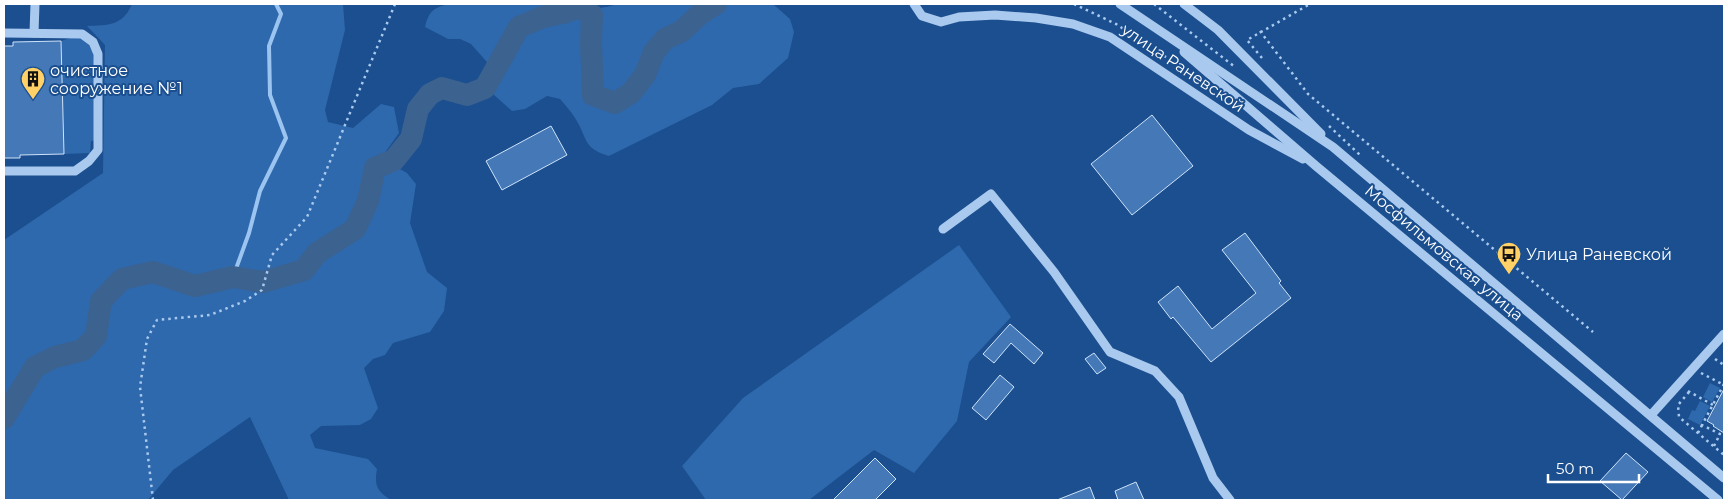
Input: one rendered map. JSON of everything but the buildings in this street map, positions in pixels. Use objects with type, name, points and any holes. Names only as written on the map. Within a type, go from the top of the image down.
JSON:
[{"type":"street","points":[[34,33],[35,4]]},
{"type":"street","name":"улица Раневской","points":[[914,4],[922,16],[941,22],[959,17],[995,15],[1036,18],[1073,24],[1110,37],[1249,130],[1316,166]]},
{"type":"street","points":[[1184,4],[1218,30],[1333,147]]},
{"type":"street","name":"Мосфильмовская улица","points":[[1123,6],[1333,147],[1652,415],[1724,478]]},
{"type":"street","name":"Мосфильмовская улица","points":[[1153,26],[1316,166],[1718,500]]},
{"type":"street","points":[[4,33],[82,34],[94,42],[98,54],[98,150],[89,161],[75,171],[4,171]]},
{"type":"street","points":[[943,229],[991,194],[1054,272],[1110,352],[1155,371],[1179,397],[1213,478],[1230,500]]},
{"type":"street","points":[[1652,415],[1724,334]]},
{"type":"path","points":[[153,500],[140,387],[147,339],[157,320],[210,315],[245,301],[262,290],[272,255],[307,217],[395,4]]},
{"type":"path","points":[[1074,4],[1116,24],[1203,83]]},
{"type":"path","points":[[1154,4],[1236,69]]},
{"type":"path","points":[[1263,60],[1246,40],[1310,4]]},
{"type":"path","points":[[1260,31],[1308,94],[1593,332]]},
{"type":"path","points":[[1693,368],[1724,384],[1698,433]]},
{"type":"path","points":[[1677,386],[1713,405]]},
{"type":"path","points":[[1689,392],[1678,405],[1679,417],[1724,456]]},
{"type":"path","points":[[1702,425],[1724,436]]},
{"type":"path","points":[[1714,446],[1720,434]]},
{"type":"shaded area","points":[[132,4],[343,4],[345,30],[325,110],[328,122],[353,128],[381,104],[394,107],[399,133],[384,154],[391,164],[407,173],[416,184],[410,223],[427,272],[447,288],[444,311],[430,332],[393,343],[385,355],[373,359],[364,368],[378,408],[371,419],[360,425],[321,426],[310,435],[315,448],[368,459],[377,469],[376,484],[378,488],[382,494],[391,500],[289,500],[250,417],[173,470],[148,500],[4,500],[4,240],[103,173],[105,45],[87,26],[114,23],[124,17]]},
{"type":"shaded area","points":[[449,4],[576,4],[596,8],[617,4],[773,4],[790,19],[794,32],[788,58],[759,84],[733,88],[712,105],[609,156],[594,150],[590,146],[573,115],[560,99],[547,96],[525,109],[512,111],[494,95],[494,70],[471,44],[460,39],[448,39],[425,27],[432,11]]},
{"type":"shaded area","points":[[82,34],[93,42],[98,140],[91,141],[90,153],[64,154],[61,41]]},
{"type":"shaded area","points":[[959,245],[1011,317],[969,362],[957,421],[914,473],[874,450],[809,500],[706,500],[682,466],[743,398]]},
{"type":"shaded area","points":[[1710,383],[1720,388],[1712,402],[1703,397]]},
{"type":"shaded area","points":[[1700,401],[1710,406],[1700,425],[1688,419],[1692,410],[1695,411]]},
{"type":"waterway","points":[[233,277],[249,233],[260,191],[286,138],[270,95],[269,46],[281,14],[276,4]]},
{"type":"waterway","points":[[4,418],[35,367],[55,357],[83,350],[96,336],[101,301],[122,279],[153,272],[195,286],[233,277],[263,282],[304,270],[317,253],[355,229],[368,201],[375,168],[394,160],[411,139],[418,109],[430,94],[442,88],[467,95],[485,88],[519,27],[543,17],[567,12],[577,7],[592,15],[593,95],[615,103],[631,93],[645,75],[654,52],[665,39],[682,31],[700,14],[716,4]]},
{"type":"place","name":"очистное сооружение №1","points":[[33,100]]},
{"type":"place","name":"Улица Раневской","points":[[1509,275]]}]
